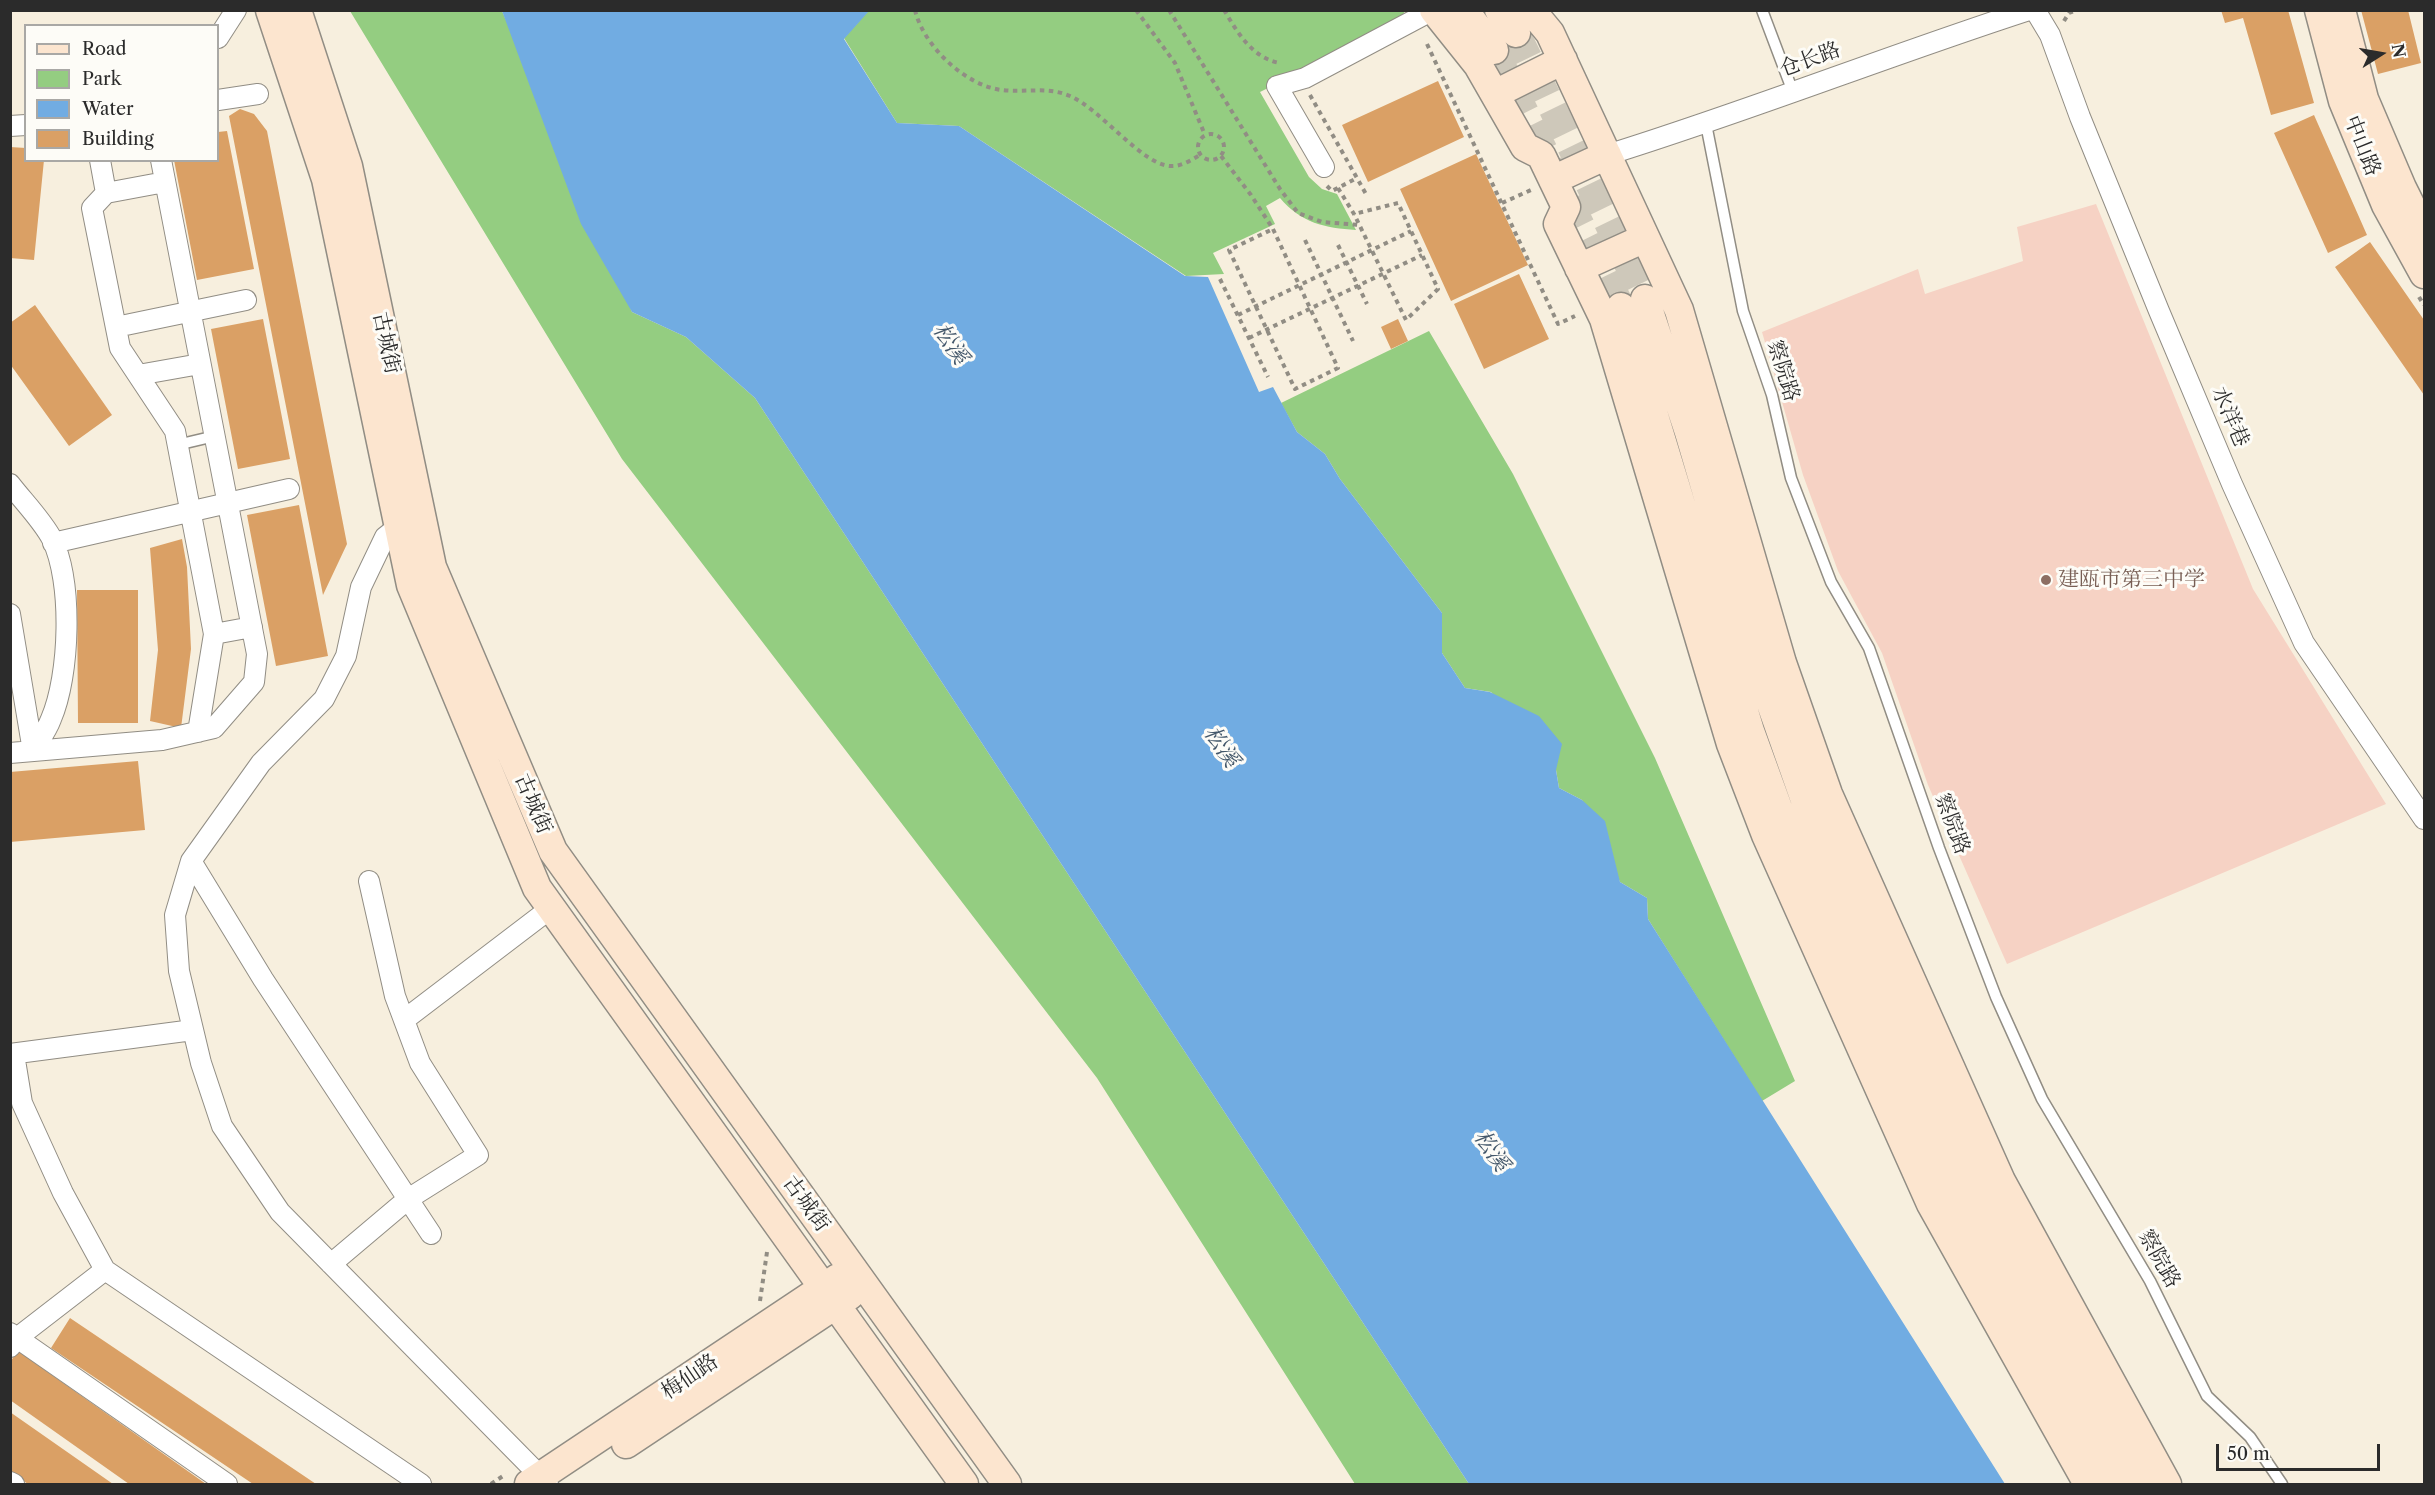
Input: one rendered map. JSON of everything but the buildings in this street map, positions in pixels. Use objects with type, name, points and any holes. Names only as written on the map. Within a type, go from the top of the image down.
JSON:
[{"type":"main road","name":"古城街","points":[[270,10],[326,178],[411,585],[537,888],[964,1485]]},
{"type":"main road","name":"古城街","points":[[297,10],[348,166],[432,567],[553,851],[1007,1485]]},
{"type":"main road","points":[[1464,10],[1494,50]]},
{"type":"main road","name":"中山路","points":[[2319,10],[2343,101],[2386,205],[2424,274]]},
{"type":"main road","name":"中山路","points":[[2341,10],[2364,99],[2402,188],[2424,232]]},
{"type":"main road","points":[[1515,18],[1550,33],[1679,310],[1782,663],[1828,794],[2001,1181],[2167,1485]]},
{"type":"main road","points":[[1430,19],[1478,65],[1526,147],[1541,155],[1566,207],[1558,224],[1580,268],[1621,304],[1689,432],[1758,667],[1805,800],[1977,1186],[2139,1485]]},
{"type":"main road","points":[[1495,94],[1563,60]]},
{"type":"main road","points":[[1553,180],[1607,155]]},
{"type":"main road","points":[[1580,268],[1645,238]]},
{"type":"main road","points":[[1621,304],[1604,319],[1731,744],[1766,835],[1931,1204],[2088,1485]]},
{"type":"main road","points":[[1621,304],[1750,731],[1778,808],[1953,1196],[2110,1485]]},
{"type":"main road","name":"梅仙路","points":[[545,1483],[858,1277]]},
{"type":"street","points":[[219,36],[236,10]]},
{"type":"street","name":"仓长路","points":[[1607,155],[1706,124],[2029,10]]},
{"type":"street","name":"水洋巷","points":[[2035,10],[2050,35],[2080,117],[2232,484],[2304,643],[2424,819]]},
{"type":"street","points":[[1324,166],[1277,86],[1305,78],[1430,19]]},
{"type":"street","points":[[219,100],[258,94]]},
{"type":"street","points":[[100,162],[106,193]]},
{"type":"street","points":[[10,753],[162,740],[214,728],[254,682],[257,654],[161,162]]},
{"type":"street","points":[[165,182],[106,193],[92,208],[120,348],[175,431],[214,634],[198,732]]},
{"type":"street","points":[[116,327],[246,300]]},
{"type":"street","points":[[138,375],[200,364]]},
{"type":"street","points":[[10,484],[53,543],[66,583],[66,636],[58,697],[51,720],[33,751]]},
{"type":"street","points":[[53,543],[289,489]]},
{"type":"street","points":[[399,526],[385,537],[361,587],[346,656],[324,699],[261,764],[191,861],[176,915],[179,971],[193,1030],[222,1126],[280,1212],[545,1483]]},
{"type":"street","points":[[10,614],[33,751]]},
{"type":"street","points":[[214,634],[252,627]]},
{"type":"street","points":[[191,861],[263,980],[431,1234]]},
{"type":"street","points":[[331,1264],[408,1199],[478,1155],[420,1063],[395,996],[369,880]]},
{"type":"street","points":[[404,1020],[551,908]]},
{"type":"street","points":[[193,1030],[12,1054],[22,1104],[63,1193],[105,1270],[421,1485]]},
{"type":"street","points":[[105,1270],[12,1336],[227,1485]]},
{"type":"lane","points":[[1762,10],[1792,92]]},
{"type":"lane","name":"察院路","points":[[1706,124],[1743,311],[1772,395],[1791,478],[1831,582],[1869,648],[1939,848],[1996,997],[2042,1099],[2150,1281],[2207,1396],[2250,1437],[2282,1485]]},
{"type":"lane","points":[[177,445],[214,436]]},
{"type":"path","points":[[915,10],[919,27],[930,44],[952,65],[977,82],[1000,90],[1052,90],[1071,96],[1102,116],[1159,164],[1173,166],[1184,164],[1200,155]]},
{"type":"path","points":[[1136,10],[1175,63],[1205,135]]},
{"type":"path","points":[[1169,10],[1280,189],[1298,213],[1322,222],[1360,225]]},
{"type":"path","points":[[1224,10],[1247,45],[1265,61],[1286,65]]},
{"type":"path","points":[[1430,19],[1502,203],[1558,324],[1621,304]]},
{"type":"path","points":[[1309,92],[1366,194]]},
{"type":"path","points":[[1214,134],[1222,140],[1224,147],[1221,156],[1208,160],[1200,155],[1198,141],[1205,135],[1214,134]]},
{"type":"path","points":[[1221,156],[1251,195],[1272,230],[1338,368],[1295,388],[1229,250],[1272,230]]},
{"type":"path","points":[[1349,183],[1357,178]]},
{"type":"path","points":[[1502,203],[1553,180]]},
{"type":"path","points":[[1338,188],[1360,225],[1406,320],[1438,289],[1398,202],[1354,214]]},
{"type":"path","points":[[1238,315],[1411,231]]},
{"type":"path","points":[[1305,240],[1353,341]]},
{"type":"path","points":[[1338,245],[1366,304]]},
{"type":"path","points":[[1249,338],[1422,255]]},
{"type":"path","points":[[1220,279],[1268,377]]},
{"type":"shaded area","name":"建瓯市第三中学","points":[[2096,204],[2253,589],[2386,804],[2007,964],[1928,785],[1882,653],[1838,571],[1803,475],[1762,332],[1918,269],[1925,294],[2023,261],[2017,227]]},
{"type":"green space","points":[[869,10],[1405,11],[1397,24],[1260,92],[1309,177],[1322,189],[1337,194],[1356,230],[1314,223],[1296,213],[1280,198],[1266,206],[1275,224],[1213,253],[1224,274],[1186,276],[959,126],[897,123],[844,38]]},
{"type":"green space","points":[[350,11],[502,11],[632,312],[686,337],[755,398],[1469,1484],[1355,1484],[1097,1078],[622,459]]},
{"type":"green space","points":[[1429,331],[1513,474],[1655,758],[1795,1081],[1762,1101],[1648,919],[1647,898],[1620,882],[1582,800],[1559,788],[1556,770],[1491,692],[1465,688],[1442,653],[1442,613],[1340,479],[1325,454],[1297,432],[1281,403]]},
{"type":"water","name":"松溪","points":[[502,11],[869,11],[844,39],[897,123],[959,126],[1185,276],[1208,277],[1259,392],[1273,387],[1297,432],[1325,454],[1340,479],[1442,613],[1442,653],[1465,688],[1490,692],[1539,716],[1562,744],[1556,770],[1559,788],[1582,800],[1605,821],[1620,882],[1647,898],[1648,919],[2005,1484],[1469,1484],[755,398],[686,337],[632,312],[581,224]]},
{"type":"tunnel","points":[[1516,33],[1645,299]]},
{"type":"tunnel","points":[[1494,50],[1621,307]]},
{"type":"place","name":"建瓯市第三中学","points":[[2046,580]]}]
